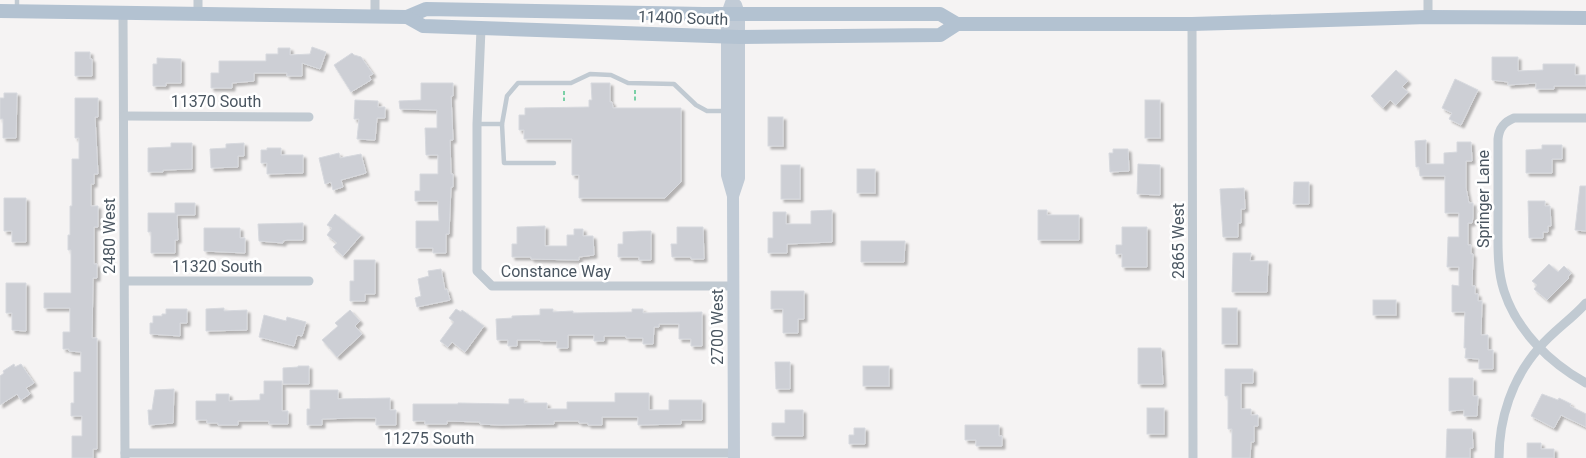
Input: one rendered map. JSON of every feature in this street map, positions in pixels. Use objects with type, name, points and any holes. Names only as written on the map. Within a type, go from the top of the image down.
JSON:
[{"type":"main road","name":"2700 West","points":[[733,0],[740,178],[733,196]]},
{"type":"main road","name":"11400 South","points":[[0,11],[17,6],[123,13],[198,7],[408,17],[426,9],[476,5],[733,14],[940,14],[957,24],[1192,24],[1428,18],[1586,18]]},
{"type":"main road","name":"11400 South","points":[[408,17],[423,26],[733,37],[940,35],[957,24]]},
{"type":"main road","name":"2700 West","points":[[733,37],[727,111],[727,175],[733,196],[734,456]]},
{"type":"street","points":[[375,0],[375,16]]},
{"type":"street","points":[[1428,0],[1428,18]]},
{"type":"street","name":"2480 West","points":[[123,13],[125,456]]},
{"type":"street","name":"2865 West","points":[[1192,24],[1194,458]]},
{"type":"street","name":"Constance Way","points":[[481,29],[477,124],[477,271],[492,286],[734,286]]},
{"type":"street","name":"11370 South","points":[[124,116],[309,117]]},
{"type":"street","name":"Springer Lane","points":[[1586,118],[1514,118],[1504,124],[1499,133],[1498,251],[1500,278],[1515,316],[1550,359],[1586,383]]},
{"type":"street","name":"11320 South","points":[[124,281],[309,281]]},
{"type":"street","points":[[1499,458],[1502,423],[1510,395],[1523,369],[1539,347],[1586,303]]},
{"type":"street","name":"11275 South","points":[[125,456],[734,456]]},
{"type":"lane","points":[[554,163],[504,163],[502,124],[507,96],[518,84],[571,84],[590,74],[611,75],[628,84],[674,84],[696,105],[707,111],[727,111]]},
{"type":"lane","points":[[477,124],[502,124]]},
{"type":"path","points":[[564,84],[564,101]]},
{"type":"building","points":[[312,47],[326,52],[320,69],[302,63],[302,76],[287,76],[287,73],[254,73],[254,81],[232,83],[232,88],[211,88],[211,73],[219,73],[219,61],[266,61],[266,54],[278,54],[278,48],[290,48],[290,55],[310,54]]},
{"type":"building","points":[[75,52],[90,52],[92,76],[75,76]]},
{"type":"building","points":[[352,53],[361,57],[373,74],[369,76],[371,80],[351,92],[334,65]]},
{"type":"building","points":[[1492,57],[1518,57],[1518,71],[1543,70],[1543,64],[1575,64],[1575,75],[1586,75],[1586,86],[1554,86],[1554,89],[1536,89],[1536,83],[1508,85],[1508,82],[1492,80]]},
{"type":"building","points":[[157,58],[181,59],[181,83],[166,83],[166,86],[153,86],[153,64],[157,64]]},
{"type":"building","points":[[1396,70],[1408,81],[1402,87],[1408,92],[1396,105],[1390,100],[1383,108],[1371,96]]},
{"type":"building","points":[[1455,79],[1478,90],[1461,125],[1449,119],[1452,113],[1442,108]]},
{"type":"building","points":[[421,83],[453,83],[453,96],[451,96],[453,140],[450,140],[453,187],[451,187],[449,234],[446,234],[446,253],[433,253],[433,248],[416,248],[416,221],[439,221],[438,201],[415,201],[415,191],[420,191],[420,174],[438,174],[438,155],[426,155],[425,128],[437,128],[437,110],[400,109],[399,101],[421,100]]},
{"type":"building","points":[[591,83],[610,83],[610,102],[612,102],[613,108],[681,108],[681,182],[665,198],[579,198],[579,175],[572,175],[572,139],[524,139],[524,130],[519,130],[519,115],[525,115],[525,108],[589,107],[589,100],[592,100]]},
{"type":"building","points":[[4,93],[17,93],[16,138],[3,138],[3,119],[0,119],[0,98],[4,98]]},
{"type":"building","points":[[75,98],[98,98],[98,117],[95,117],[98,174],[94,174],[94,184],[91,184],[91,206],[98,206],[98,227],[94,227],[94,264],[97,264],[97,278],[93,278],[92,338],[97,338],[97,449],[93,449],[93,458],[72,458],[72,436],[82,436],[82,416],[71,416],[71,403],[74,403],[74,372],[81,372],[81,352],[63,349],[63,332],[70,332],[70,308],[44,308],[44,293],[71,293],[71,250],[68,250],[68,235],[70,235],[70,206],[72,206],[72,159],[79,159],[79,138],[75,138]]},
{"type":"building","points":[[355,100],[378,101],[378,107],[385,107],[385,118],[377,118],[375,140],[357,139],[359,119],[354,119]]},
{"type":"building","points":[[1145,100],[1160,100],[1160,138],[1145,138]]},
{"type":"building","points":[[768,117],[783,117],[783,146],[768,146]]},
{"type":"building","points":[[1426,140],[1426,164],[1444,164],[1444,153],[1457,152],[1457,142],[1471,142],[1472,161],[1466,161],[1466,188],[1469,203],[1473,203],[1472,223],[1468,223],[1468,245],[1471,245],[1471,254],[1473,254],[1472,286],[1475,286],[1475,294],[1478,294],[1478,301],[1482,301],[1481,335],[1488,335],[1488,350],[1493,350],[1493,369],[1479,369],[1479,359],[1465,358],[1465,312],[1452,312],[1452,285],[1459,286],[1459,267],[1447,267],[1448,237],[1459,237],[1459,213],[1445,213],[1445,176],[1420,176],[1419,167],[1416,167],[1415,141]]},
{"type":"building","points":[[171,143],[192,143],[192,169],[148,172],[148,148],[171,147]]},
{"type":"building","points":[[244,143],[244,156],[238,156],[238,167],[211,168],[210,149],[226,148],[226,144]]},
{"type":"building","points":[[1542,145],[1562,145],[1562,159],[1552,159],[1552,173],[1526,173],[1526,150],[1542,149]]},
{"type":"building","points":[[267,148],[281,148],[281,155],[303,155],[303,173],[267,174],[267,163],[261,163],[261,150],[267,150]]},
{"type":"building","points":[[1113,149],[1128,149],[1129,171],[1110,172],[1109,153],[1113,153]]},
{"type":"building","points":[[339,153],[340,158],[361,154],[366,173],[341,180],[343,187],[333,190],[331,182],[325,184],[319,158]]},
{"type":"building","points":[[1138,164],[1160,165],[1160,195],[1137,194]]},
{"type":"building","points":[[781,165],[800,165],[800,199],[781,199]]},
{"type":"building","points":[[857,169],[875,169],[875,193],[857,193]]},
{"type":"building","points":[[1294,182],[1309,182],[1309,204],[1293,204]]},
{"type":"building","points":[[1580,186],[1586,186],[1586,231],[1575,230]]},
{"type":"building","points":[[1244,188],[1245,209],[1241,209],[1238,237],[1223,237],[1220,189]]},
{"type":"building","points":[[4,198],[26,198],[26,242],[12,242],[12,231],[4,231]]},
{"type":"building","points":[[1528,201],[1545,201],[1545,206],[1550,206],[1551,226],[1548,226],[1548,232],[1543,232],[1543,238],[1529,238]]},
{"type":"building","points":[[175,203],[195,203],[195,215],[177,215],[178,240],[175,240],[175,253],[151,253],[151,232],[148,232],[148,213],[175,213]]},
{"type":"building","points":[[832,210],[832,242],[787,244],[787,253],[768,253],[768,238],[773,238],[773,212],[786,212],[786,224],[811,224],[811,211]]},
{"type":"building","points":[[1038,210],[1047,210],[1047,215],[1079,215],[1079,240],[1038,240]]},
{"type":"building","points":[[335,214],[361,235],[343,256],[333,247],[337,243],[327,235],[332,228],[327,225]]},
{"type":"building","points":[[303,223],[303,240],[287,240],[283,241],[283,243],[259,241],[258,224]]},
{"type":"building","points":[[545,226],[545,246],[567,246],[567,235],[574,235],[574,229],[583,229],[583,236],[593,236],[594,255],[579,257],[579,260],[512,257],[512,244],[517,244],[517,227]]},
{"type":"building","points":[[677,227],[703,227],[704,259],[672,257],[671,244],[677,244]]},
{"type":"building","points":[[1122,227],[1147,227],[1147,267],[1122,267],[1122,254],[1116,254],[1116,245],[1122,245]]},
{"type":"building","points":[[204,228],[240,228],[240,238],[245,238],[245,253],[204,251]]},
{"type":"building","points":[[651,231],[651,260],[639,260],[639,257],[618,257],[618,244],[623,244],[623,232]]},
{"type":"building","points":[[861,241],[905,241],[904,262],[861,262]]},
{"type":"building","points":[[1233,253],[1251,253],[1250,261],[1268,261],[1267,292],[1232,292]]},
{"type":"building","points":[[354,260],[375,260],[375,294],[365,294],[365,301],[350,301],[350,281],[354,281]]},
{"type":"building","points":[[1549,264],[1558,272],[1564,266],[1571,273],[1569,278],[1547,300],[1534,289],[1537,285],[1532,281]]},
{"type":"building","points":[[441,269],[445,290],[447,289],[450,300],[417,307],[415,298],[421,296],[418,279],[429,276],[428,271]]},
{"type":"building","points":[[6,283],[26,283],[26,331],[12,330],[12,313],[6,313]]},
{"type":"building","points":[[771,291],[804,291],[804,319],[798,319],[798,333],[783,333],[783,309],[771,309]]},
{"type":"building","points":[[1373,300],[1396,300],[1396,315],[1373,315]]},
{"type":"building","points":[[224,308],[224,311],[247,310],[247,330],[206,331],[206,309]]},
{"type":"building","points":[[1222,308],[1237,308],[1237,344],[1222,344]]},
{"type":"building","points":[[166,309],[187,309],[187,323],[180,323],[180,336],[150,334],[150,323],[153,323],[153,316],[166,314]]},
{"type":"building","points":[[456,309],[461,312],[462,310],[484,326],[465,352],[452,342],[448,347],[440,341],[454,322],[449,318]]},
{"type":"building","points":[[540,309],[553,309],[553,312],[573,311],[573,313],[632,312],[632,309],[643,309],[643,313],[702,312],[702,346],[691,346],[691,339],[679,339],[679,324],[659,324],[659,327],[654,327],[653,344],[643,344],[643,338],[626,338],[626,336],[604,336],[604,341],[594,341],[594,335],[568,335],[568,348],[557,348],[557,341],[517,340],[517,346],[508,346],[508,340],[497,340],[496,319],[512,318],[512,316],[540,315]]},
{"type":"building","points":[[350,310],[360,321],[355,326],[362,334],[337,357],[322,340],[338,326],[335,323]]},
{"type":"building","points":[[264,315],[286,321],[287,317],[306,322],[302,336],[297,335],[294,346],[259,337]]},
{"type":"building","points":[[1138,348],[1161,348],[1163,384],[1138,384]]},
{"type":"building","points":[[775,362],[790,362],[790,389],[776,389]]},
{"type":"building","points":[[14,364],[15,367],[21,364],[34,383],[26,388],[30,394],[21,400],[17,394],[0,405],[0,376],[4,373],[3,371]]},
{"type":"building","points":[[309,366],[309,384],[283,384],[283,368]]},
{"type":"building","points":[[863,366],[889,366],[889,386],[863,386]]},
{"type":"building","points":[[1225,369],[1253,369],[1253,383],[1241,383],[1241,409],[1251,409],[1251,415],[1258,415],[1258,426],[1254,426],[1254,442],[1251,442],[1250,458],[1232,458],[1232,429],[1228,429],[1228,396],[1225,396]]},
{"type":"building","points":[[1449,378],[1473,378],[1473,396],[1478,396],[1477,416],[1464,416],[1464,410],[1449,411]]},
{"type":"building","points":[[264,381],[282,381],[282,411],[288,411],[288,424],[269,424],[269,421],[238,421],[238,425],[218,425],[218,423],[207,423],[207,420],[196,420],[196,401],[216,401],[216,394],[229,394],[229,401],[260,400],[260,394],[264,394]]},
{"type":"building","points":[[174,389],[173,423],[149,425],[148,410],[152,410],[155,390]]},
{"type":"building","points":[[310,390],[338,390],[338,399],[390,398],[390,410],[396,410],[396,425],[376,425],[376,418],[352,418],[322,419],[322,425],[307,425],[307,409],[310,409]]},
{"type":"building","points":[[615,393],[649,393],[649,410],[669,410],[669,400],[702,400],[702,420],[681,420],[681,424],[638,425],[638,417],[602,417],[602,425],[588,425],[588,423],[579,423],[579,421],[554,421],[554,424],[499,425],[480,424],[480,422],[447,421],[447,424],[425,424],[425,421],[413,421],[413,404],[509,404],[509,399],[524,399],[524,403],[547,403],[547,409],[567,409],[567,402],[615,402]]},
{"type":"building","points":[[1542,394],[1558,400],[1559,398],[1586,414],[1586,427],[1561,415],[1554,428],[1531,416]]},
{"type":"building","points":[[1147,408],[1164,408],[1164,434],[1147,434]]},
{"type":"building","points":[[785,410],[803,410],[803,436],[772,436],[772,423],[785,423]]},
{"type":"building","points":[[965,425],[999,425],[999,436],[1002,436],[1002,446],[976,446],[976,440],[965,440]]},
{"type":"building","points":[[854,428],[865,428],[865,444],[849,444],[849,435],[854,435]]},
{"type":"building","points":[[1447,429],[1472,429],[1473,448],[1470,448],[1470,458],[1446,458]]},
{"type":"building","points":[[1527,443],[1541,443],[1541,449],[1554,449],[1554,458],[1527,458]]}]
